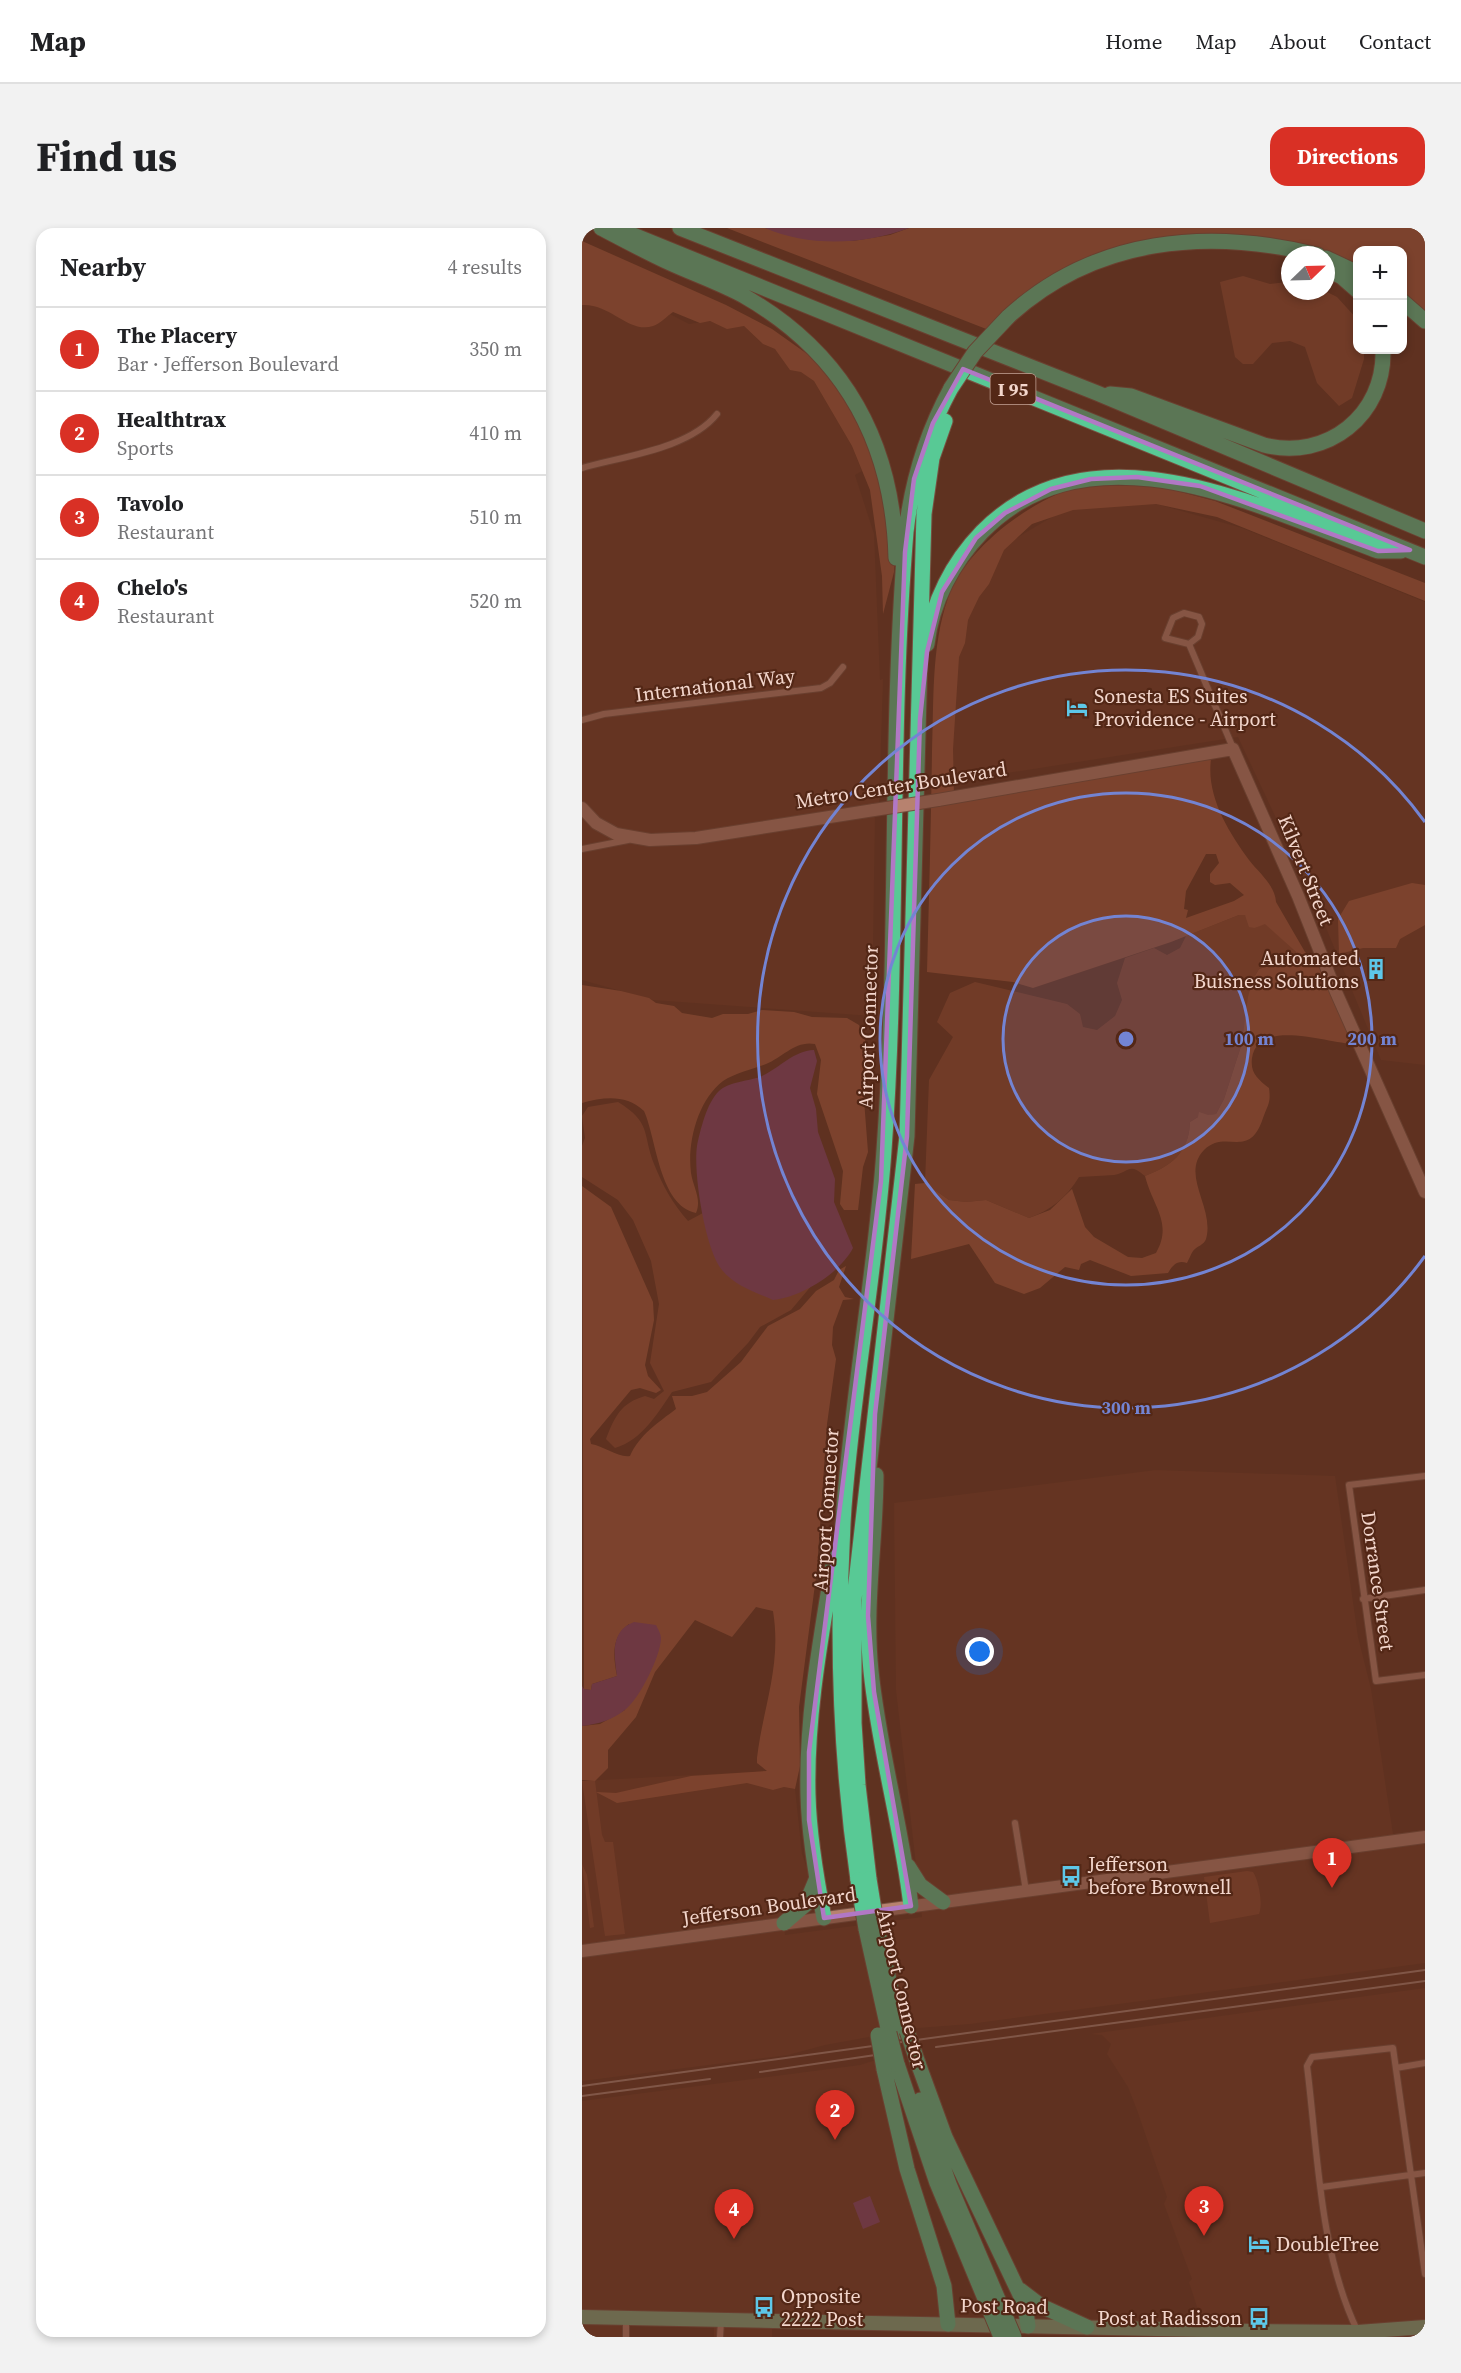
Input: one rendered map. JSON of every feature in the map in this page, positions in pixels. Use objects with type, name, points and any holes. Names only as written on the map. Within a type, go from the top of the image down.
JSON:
[{"type":"highway","points":[[601,228],[731,289],[773,314],[800,335],[843,386],[873,437],[891,494],[895,530],[900,663]]},
{"type":"highway","name":"I 95","points":[[616,228],[1425,557]]},
{"type":"highway","name":"I 95","points":[[680,228],[1097,393],[1250,460],[1425,531]]},
{"type":"highway","points":[[900,663],[905,552],[911,496],[925,442],[955,390],[1012,320],[1038,293],[1076,270],[1119,252],[1148,244],[1195,237],[1229,237],[1265,241],[1284,246]]},
{"type":"highway","points":[[1012,320],[1091,273],[1135,257],[1181,248],[1213,247],[1246,248],[1281,255]]},
{"type":"highway","points":[[1335,262],[1353,271]]},
{"type":"highway","points":[[1335,274],[1353,287]]},
{"type":"highway","points":[[1407,306],[1425,321]]},
{"type":"highway","points":[[1097,393],[1131,396],[1273,447],[1308,447],[1341,434],[1363,414],[1374,396],[1380,379],[1383,354]]},
{"type":"highway","points":[[920,719],[922,558],[927,486],[936,444],[955,390]]},
{"type":"highway","points":[[920,719],[930,628],[942,592],[953,570],[967,548],[995,520],[1022,502],[1057,487],[1091,479],[1122,477],[1184,483],[1378,551],[1410,550]]},
{"type":"highway","name":"Airport Connector","points":[[864,1879],[847,1797],[841,1707],[841,1604],[847,1475],[884,1152],[890,1027],[900,663]]},
{"type":"highway","name":"Airport Connector","points":[[920,719],[907,1136],[876,1414],[858,1548],[853,1631],[857,1775],[870,1931],[888,1981],[894,2033],[902,2065],[994,2305],[1001,2337]]},
{"type":"highway","points":[[876,1414],[876,1504],[869,1592],[869,1654],[874,1692],[907,1864],[911,1906]]},
{"type":"highway","points":[[824,1918],[809,1820],[809,1742],[818,1658],[847,1475]]},
{"type":"highway","points":[[907,1864],[920,1885],[943,1902]]},
{"type":"highway","points":[[784,1923],[806,1904],[816,1877]]},
{"type":"highway","points":[[870,1931],[871,1991],[894,2033],[902,2065],[909,2177],[944,2286],[948,2324]]},
{"type":"highway","points":[[902,2065],[949,2146],[1016,2286],[1026,2310],[1028,2326]]},
{"type":"highway","points":[[1016,2286],[1041,2306],[1087,2327]]},
{"type":"highway","name":"Airport Connector","points":[[994,2305],[1014,2337]]},
{"type":"main road","name":"Post Road","points":[[582,2318],[863,2325],[948,2324],[1358,2332],[1425,2327]]},
{"type":"street","points":[[582,468],[677,442],[696,434],[717,414]]},
{"type":"street","points":[[1185,613],[1199,617],[1202,624],[1198,637],[1189,644],[1166,638],[1173,618],[1185,613]]},
{"type":"street","name":"Kilvert Street","points":[[1189,644],[1288,872],[1336,992],[1425,1192]]},
{"type":"street","name":"International Way","points":[[582,720],[604,714],[821,688],[830,683],[843,667]]},
{"type":"street","name":"Metro Center Boulevard","points":[[582,808],[606,829],[635,838],[696,838],[938,800],[1233,749]]},
{"type":"street","points":[[582,849],[635,838]]},
{"type":"street","name":"Dorrance Street","points":[[1425,1476],[1349,1485],[1376,1681],[1425,1675]]},
{"type":"street","points":[[1363,1599],[1425,1590]]},
{"type":"street","points":[[1015,1823],[1026,1891]]},
{"type":"street","name":"Jefferson Boulevard","points":[[582,1951],[1425,1837]]},
{"type":"street","points":[[1358,2332],[1337,2277],[1322,2187],[1307,2066],[1309,2060],[1393,2048],[1425,2274]]},
{"type":"street","points":[[1396,2068],[1425,2063]]},
{"type":"street","points":[[1322,2187],[1425,2173]]},
{"type":"street","points":[[626,2318],[626,2337]]},
{"type":"street","points":[[720,2337],[721,2320]]},
{"type":"highlighted area","points":[[963,369],[1410,550],[1378,551],[1200,486],[1137,477],[1091,479],[1051,489],[1005,513],[976,538],[942,592],[927,652],[920,719],[907,1136],[875,1414],[868,1616],[874,1692],[911,1906],[824,1918],[809,1820],[809,1752],[881,1181],[905,552],[914,479],[933,423]]},
{"type":"shaded area","points":[[727,228],[765,228],[814,240],[853,241],[890,235],[909,228],[1425,228],[1425,317],[1407,300],[1407,246],[1353,246],[1353,264],[1335,257],[1335,246],[1301,246],[1268,239],[1206,236],[1143,243],[1113,250],[1084,261],[994,332]]},
{"type":"shaded area","points":[[765,228],[909,228],[874,238],[837,242],[799,238]]},
{"type":"shaded area","points":[[582,241],[726,305],[772,329],[827,368],[870,438],[895,556],[894,572],[883,614],[882,576],[870,490],[852,446],[814,381],[801,372],[790,370],[775,349],[763,344],[744,326],[727,329],[710,321],[700,323],[673,312],[656,325],[636,326],[602,309],[582,305]]},
{"type":"shaded area","points":[[582,268],[689,324],[709,321],[729,328],[744,326],[763,344],[775,349],[814,381],[852,446],[862,471],[855,475],[874,534],[880,680],[883,679],[879,807],[875,811],[872,1016],[653,1000],[582,980]]},
{"type":"shaded area","points":[[1243,276],[1270,284],[1281,283],[1281,300],[1335,300],[1335,296],[1337,297],[1353,315],[1353,354],[1364,354],[1352,398],[1339,406],[1317,383],[1305,347],[1290,341],[1272,343],[1253,364],[1243,364],[1235,357],[1220,282]]},
{"type":"shaded area","points":[[1083,485],[1158,486],[1215,501],[1425,583],[1425,601],[1217,517],[1156,504],[1073,510],[1032,524],[1004,550],[989,584],[979,597],[968,620],[965,643],[959,657],[953,749],[954,798],[1211,759],[1210,773],[1215,800],[1226,825],[1249,860],[1270,885],[1276,902],[1305,952],[1319,963],[1355,1044],[1280,1036],[1267,1039],[1257,1046],[1252,1058],[1252,1068],[1258,1079],[1269,1088],[1269,1103],[1257,1131],[1251,1138],[1244,1141],[1212,1144],[1204,1150],[1198,1160],[1195,1170],[1196,1181],[1208,1227],[1205,1241],[1193,1251],[1187,1263],[1176,1264],[1168,1273],[1131,1276],[1090,1260],[1081,1264],[1079,1270],[1065,1267],[1040,1288],[1024,1294],[995,1283],[969,1244],[911,1259],[915,1184],[925,1183],[949,1200],[966,1202],[986,1200],[1029,1218],[1050,1210],[1072,1189],[1085,1227],[1094,1237],[1128,1257],[1142,1258],[1156,1253],[1163,1233],[1162,1224],[1145,1176],[1163,1168],[1177,1157],[1186,1142],[1190,1122],[1198,1117],[1199,1112],[1208,1115],[1216,1114],[1224,1099],[1242,1043],[1248,997],[1253,979],[1259,969],[1294,958],[1296,952],[1265,924],[1255,928],[1249,927],[1245,915],[1239,915],[1171,942],[1033,988],[1013,982],[927,972],[933,694],[936,655],[948,598],[969,561],[985,544],[1023,513]],"holes":[[[1206,854],[1216,854],[1219,863],[1210,874],[1210,882],[1215,885],[1230,883],[1244,895],[1234,901],[1186,918],[1188,910],[1184,909],[1186,891]]]},
{"type":"shaded area","points":[[1146,501],[1242,528],[1425,602],[1425,1065],[1381,1060],[1314,899],[1238,737],[937,784],[955,618],[998,549],[1069,507]]},
{"type":"shaded area","points":[[1412,883],[1425,885],[1425,925],[1400,939],[1396,948],[1363,948],[1339,954],[1338,919],[1349,901]]},
{"type":"shaded area","points":[[1239,915],[1245,915],[1255,928],[1265,923],[1296,952],[1294,958],[1259,969],[1253,979],[1242,1043],[1224,1099],[1216,1114],[1198,1117],[1190,1122],[1186,1142],[1177,1157],[1170,1163],[1145,1176],[1129,1169],[1114,1175],[1079,1177],[1057,1202],[1029,1218],[986,1200],[966,1202],[949,1200],[925,1183],[929,1080],[953,1037],[937,1022],[950,993],[975,982],[1067,1004],[1080,1014],[1083,1027],[1097,1030],[1115,1016],[1122,1000],[1117,983],[1125,958],[1154,948],[1167,955],[1180,948],[1186,936]]},
{"type":"shaded area","points":[[582,985],[649,998],[656,1003],[674,1006],[682,1013],[712,1018],[723,1014],[748,1014],[762,1010],[794,1012],[812,1017],[847,1018],[859,1025],[865,1040],[866,1061],[862,1074],[868,1152],[863,1167],[858,1210],[844,1210],[840,1204],[843,1171],[817,1094],[821,1060],[815,1044],[808,1043],[766,1064],[738,1073],[714,1089],[696,1122],[691,1148],[691,1173],[698,1198],[698,1208],[696,1213],[684,1208],[674,1198],[667,1185],[644,1111],[622,1099],[598,1099],[582,1103]]},
{"type":"shaded area","points":[[814,1050],[817,1061],[810,1088],[816,1109],[818,1132],[835,1179],[834,1202],[853,1248],[830,1275],[808,1289],[773,1300],[746,1288],[727,1276],[716,1260],[710,1246],[699,1192],[697,1146],[708,1109],[719,1091],[733,1084],[762,1076],[793,1056]]},
{"type":"shaded area","points":[[618,1102],[629,1109],[641,1123],[657,1172],[668,1194],[682,1214],[688,1221],[703,1213],[713,1250],[779,1299],[812,1285],[791,1310],[760,1327],[711,1382],[672,1392],[641,1433],[615,1448],[606,1439],[624,1407],[645,1396],[654,1399],[664,1391],[650,1363],[659,1304],[651,1261],[633,1220],[618,1200],[582,1177],[582,1146],[585,1138],[582,1116],[588,1107]]},
{"type":"shaded area","points":[[582,1186],[611,1207],[653,1302],[654,1320],[645,1365],[648,1376],[661,1390],[656,1393],[640,1388],[631,1390],[590,1439],[591,1444],[621,1455],[630,1456],[644,1435],[676,1409],[672,1396],[692,1396],[707,1392],[741,1362],[768,1326],[800,1309],[816,1291],[834,1280],[839,1270],[846,1266],[839,1287],[845,1297],[854,1299],[843,1300],[833,1327],[832,1345],[836,1359],[827,1424],[817,1569],[799,1707],[800,1766],[795,1789],[784,1787],[773,1790],[747,1783],[617,1803],[596,1792],[616,1793],[691,1776],[767,1771],[757,1763],[757,1758],[771,1686],[775,1631],[773,1611],[756,1607],[732,1637],[695,1620],[655,1672],[636,1717],[608,1750],[608,1768],[595,1781],[582,1780],[582,1726],[600,1724],[625,1710],[629,1624],[616,1641],[614,1654],[617,1676],[592,1684],[591,1690],[584,1689]]},
{"type":"shaded area","points":[[1156,1470],[1335,1476],[1358,1637],[1371,1689],[1393,1834],[1425,1830],[1425,1963],[970,2024],[918,2028],[825,2045],[788,2055],[582,2081],[582,1781],[768,1771],[773,1790],[784,1787],[795,1789],[802,1854],[811,1880],[809,1895],[783,1920],[785,1935],[922,1917],[896,1690],[894,1503]]},
{"type":"shaded area","points":[[634,1622],[656,1625],[661,1638],[648,1676],[637,1696],[621,1713],[605,1721],[582,1726],[582,1686],[584,1689],[591,1690],[592,1684],[617,1676],[615,1644],[621,1631]]},
{"type":"shaded area","points":[[582,1781],[595,1781],[602,1835],[605,1842],[613,1842],[625,1934],[605,1936]]},
{"type":"shaded area","points":[[582,1864],[587,1875],[594,1927],[590,1928]]},
{"type":"shaded area","points":[[1253,1872],[1257,1881],[1260,1893],[1259,1914],[1210,1923],[1204,1877]]},
{"type":"shaded area","points":[[1425,1988],[1425,2328],[1197,2330],[1198,2310],[1189,2282],[1192,2279],[1164,2204],[1167,2197],[1137,2110],[1128,2087],[1107,2054],[1111,2044],[1102,2035],[1090,2034]]},
{"type":"shaded area","points":[[879,2059],[943,2287],[944,2326],[772,2325],[772,2337],[714,2337],[714,2322],[628,2318],[625,2337],[582,2337],[582,2101],[860,2065]]},
{"type":"shaded area","points":[[870,2196],[880,2222],[863,2229],[853,2203]]},
{"type":"railway","points":[[582,2086],[1425,1970]]},
{"type":"railway","points":[[936,2047],[1425,1981]]},
{"type":"railway","points":[[760,2072],[882,2054]]},
{"type":"railway","points":[[582,2096],[710,2079]]},
{"type":"place","name":"Sonesta ES Suites Providence - Airport","points":[[1077,708]]},
{"type":"place","name":"Automated Buisness Solutions","points":[[1376,969]]},
{"type":"place","name":"Jefferson before Brownell","points":[[1071,1876]]},
{"type":"place","name":"The Placery","points":[[1332,1888]]},
{"type":"place","name":"Healthtrax","points":[[835,2140]]},
{"type":"place","name":"Tavolo","points":[[1204,2236]]},
{"type":"place","name":"Chelo's","points":[[734,2239]]},
{"type":"place","name":"DoubleTree","points":[[1259,2244]]},
{"type":"place","name":"Opposite 2222 Post","points":[[764,2307]]},
{"type":"place","name":"Post at Radisson","points":[[1259,2318]]}]
